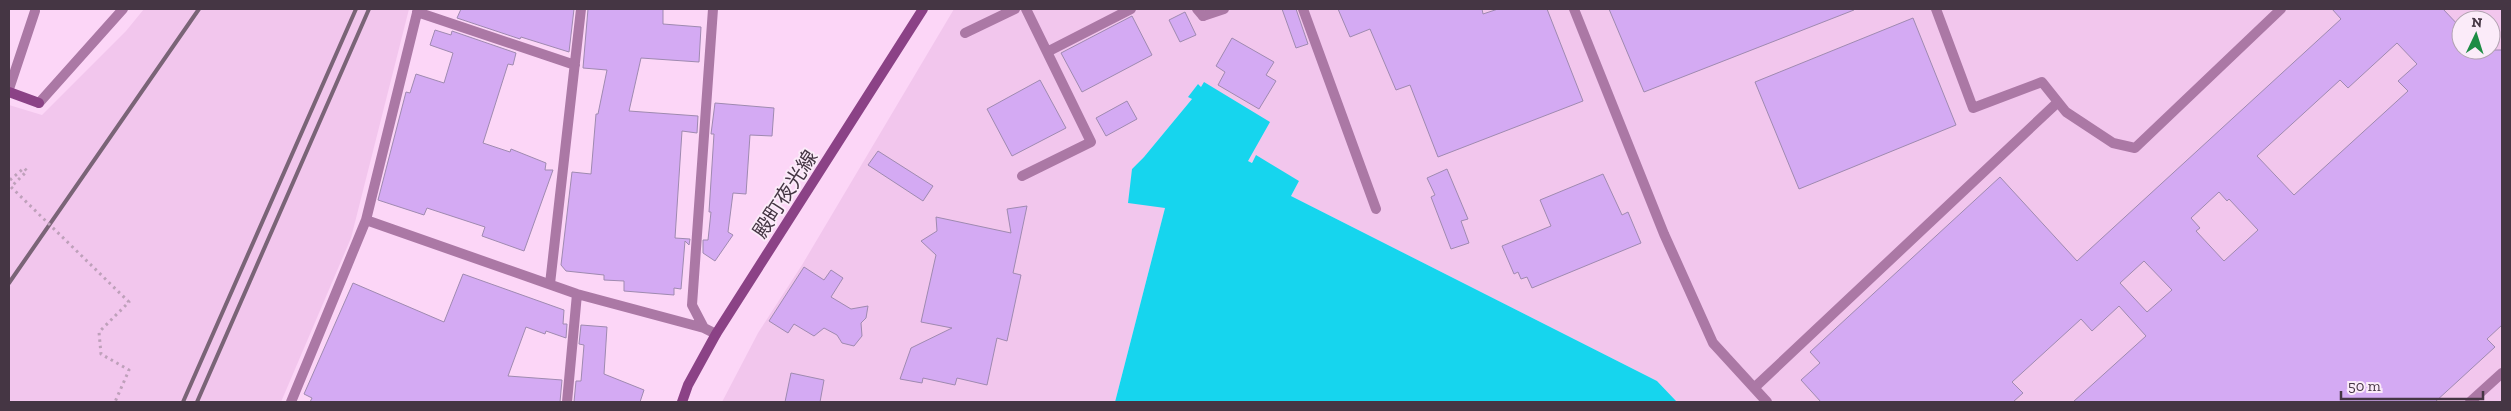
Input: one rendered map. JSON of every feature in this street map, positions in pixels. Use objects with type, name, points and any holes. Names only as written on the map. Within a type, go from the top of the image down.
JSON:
[{"type":"street","points":[[35,11],[9,91],[39,103],[123,9]]},
{"type":"street","points":[[550,284],[581,9]]},
{"type":"street","points":[[704,328],[692,305],[713,9]]},
{"type":"street","name":"殿町夜光線","points":[[682,402],[688,385],[716,334],[923,9]]},
{"type":"street","points":[[966,33],[1016,9]]},
{"type":"street","points":[[1022,176],[1091,142],[1026,9]]},
{"type":"street","points":[[1047,52],[1132,9]]},
{"type":"street","points":[[1200,12],[1224,9]]},
{"type":"street","points":[[1303,9],[1376,208]]},
{"type":"street","points":[[1574,9],[1664,234],[1713,343],[1767,402]]},
{"type":"street","points":[[1936,9],[1973,108],[2042,82],[2066,112],[2113,144],[2136,148],[2281,9]]},
{"type":"street","points":[[291,402],[366,220],[417,10],[575,65]]},
{"type":"street","points":[[1754,388],[2058,102]]},
{"type":"street","points":[[366,220],[577,294],[704,328],[716,334]]},
{"type":"street","points":[[567,402],[577,294]]},
{"type":"street","points":[[2470,402],[2502,372]]},
{"type":"path","points":[[10,180],[24,168],[27,172],[11,186],[129,302],[99,332],[102,354],[129,370],[115,402]]},
{"type":"shaded area","points":[[144,9],[409,9],[351,238],[281,402],[9,402],[9,105],[42,115],[126,31]]},
{"type":"shaded area","points":[[954,9],[2502,9],[2502,402],[1677,402],[1657,381],[1291,196],[1299,181],[1256,156],[1251,163],[1248,161],[1198,84],[1189,97],[1192,99],[1132,169],[1165,208],[1115,402],[722,402],[758,333],[802,265]]},
{"type":"water","points":[[1204,82],[1270,122],[1248,161],[1252,163],[1256,155],[1299,181],[1291,196],[1657,381],[1677,402],[1115,402],[1165,208],[1128,203],[1132,169],[1192,99],[1188,97],[1198,84],[1201,87]]},
{"type":"building","points":[[461,9],[574,9],[569,52],[521,37],[520,39],[457,18]]},
{"type":"building","points":[[588,9],[663,9],[663,24],[701,27],[699,62],[641,58],[629,111],[698,116],[697,133],[682,131],[675,238],[690,239],[689,245],[685,241],[681,289],[674,288],[674,295],[624,291],[624,281],[604,280],[604,275],[566,271],[561,265],[572,172],[591,174],[596,114],[598,114],[607,70],[583,68]]},
{"type":"building","points":[[1282,9],[1296,9],[1308,44],[1296,48]]},
{"type":"building","points":[[1338,9],[1482,9],[1483,14],[1498,9],[1547,9],[1583,101],[1438,157],[1410,85],[1396,90],[1370,29],[1350,37]]},
{"type":"building","points":[[1609,9],[1854,9],[1854,10],[1644,92]]},
{"type":"building","points":[[2332,9],[2443,9],[2451,17],[2451,60],[2501,60],[2502,50],[2502,325],[2487,339],[2495,347],[2435,402],[2073,402],[2146,336],[2119,306],[2092,331],[2081,319],[2012,382],[2023,393],[2013,402],[1821,402],[1801,380],[1820,363],[1810,352],[2000,177],[2077,261],[2341,19]],"holes":[[[2397,43],[2417,64],[2398,81],[2408,91],[2294,195],[2257,156],[2340,80],[2348,88]],[[2219,192],[2227,201],[2229,199],[2258,230],[2224,261],[2196,231],[2200,228],[2191,218]],[[2144,261],[2172,290],[2147,312],[2120,283]]]},
{"type":"building","points":[[1185,12],[1196,35],[1180,42],[1169,20]]},
{"type":"building","points":[[1132,16],[1152,55],[1082,92],[1061,53]]},
{"type":"building","points":[[1913,18],[1956,125],[1799,189],[1755,82]]},
{"type":"building","points":[[435,30],[451,35],[452,31],[516,53],[513,65],[508,64],[483,143],[510,152],[511,149],[546,163],[545,170],[553,170],[524,251],[482,236],[485,227],[427,208],[424,215],[378,200],[406,92],[410,93],[416,74],[444,83],[453,53],[430,45]]},
{"type":"building","points":[[1232,38],[1274,62],[1266,75],[1276,81],[1259,109],[1218,85],[1225,72],[1216,66]]},
{"type":"building","points":[[1040,80],[1066,128],[1012,156],[987,109]]},
{"type":"building","points":[[1127,101],[1137,119],[1106,136],[1096,118]]},
{"type":"building","points":[[715,103],[774,108],[772,136],[750,135],[746,194],[733,193],[728,232],[733,235],[715,261],[703,253],[703,240],[708,240],[711,212],[709,212],[714,134],[711,134]]},
{"type":"building","points":[[878,151],[933,186],[923,201],[868,165]]},
{"type":"building","points":[[1447,169],[1468,219],[1461,221],[1469,243],[1451,249],[1431,197],[1435,195],[1427,178]]},
{"type":"building","points":[[1603,174],[1622,215],[1628,212],[1641,243],[1532,288],[1527,277],[1521,279],[1518,272],[1514,274],[1502,246],[1551,226],[1540,200]]},
{"type":"building","points":[[1027,206],[1013,273],[1021,275],[1007,341],[997,338],[987,385],[957,378],[955,385],[923,378],[922,383],[900,379],[911,348],[952,328],[921,322],[936,255],[921,241],[937,231],[936,217],[1011,233],[1007,209]]},
{"type":"building","points":[[804,267],[824,280],[831,270],[843,278],[831,297],[851,309],[868,306],[866,318],[861,323],[862,336],[854,346],[842,343],[837,335],[824,328],[814,336],[794,324],[788,333],[769,321]]},
{"type":"building","points":[[463,274],[564,310],[563,324],[567,324],[566,338],[546,331],[545,334],[526,327],[508,376],[562,380],[560,402],[310,402],[312,398],[304,394],[353,283],[444,322]]},
{"type":"building","points":[[581,325],[607,327],[604,374],[644,390],[640,402],[574,402],[576,381],[581,381],[584,345],[579,344]]},
{"type":"building","points":[[791,373],[824,380],[820,402],[785,402]]},
{"type":"railway","points":[[9,283],[199,9]]},
{"type":"railway","points":[[183,402],[356,9]]},
{"type":"railway","points":[[197,402],[369,9]]}]
